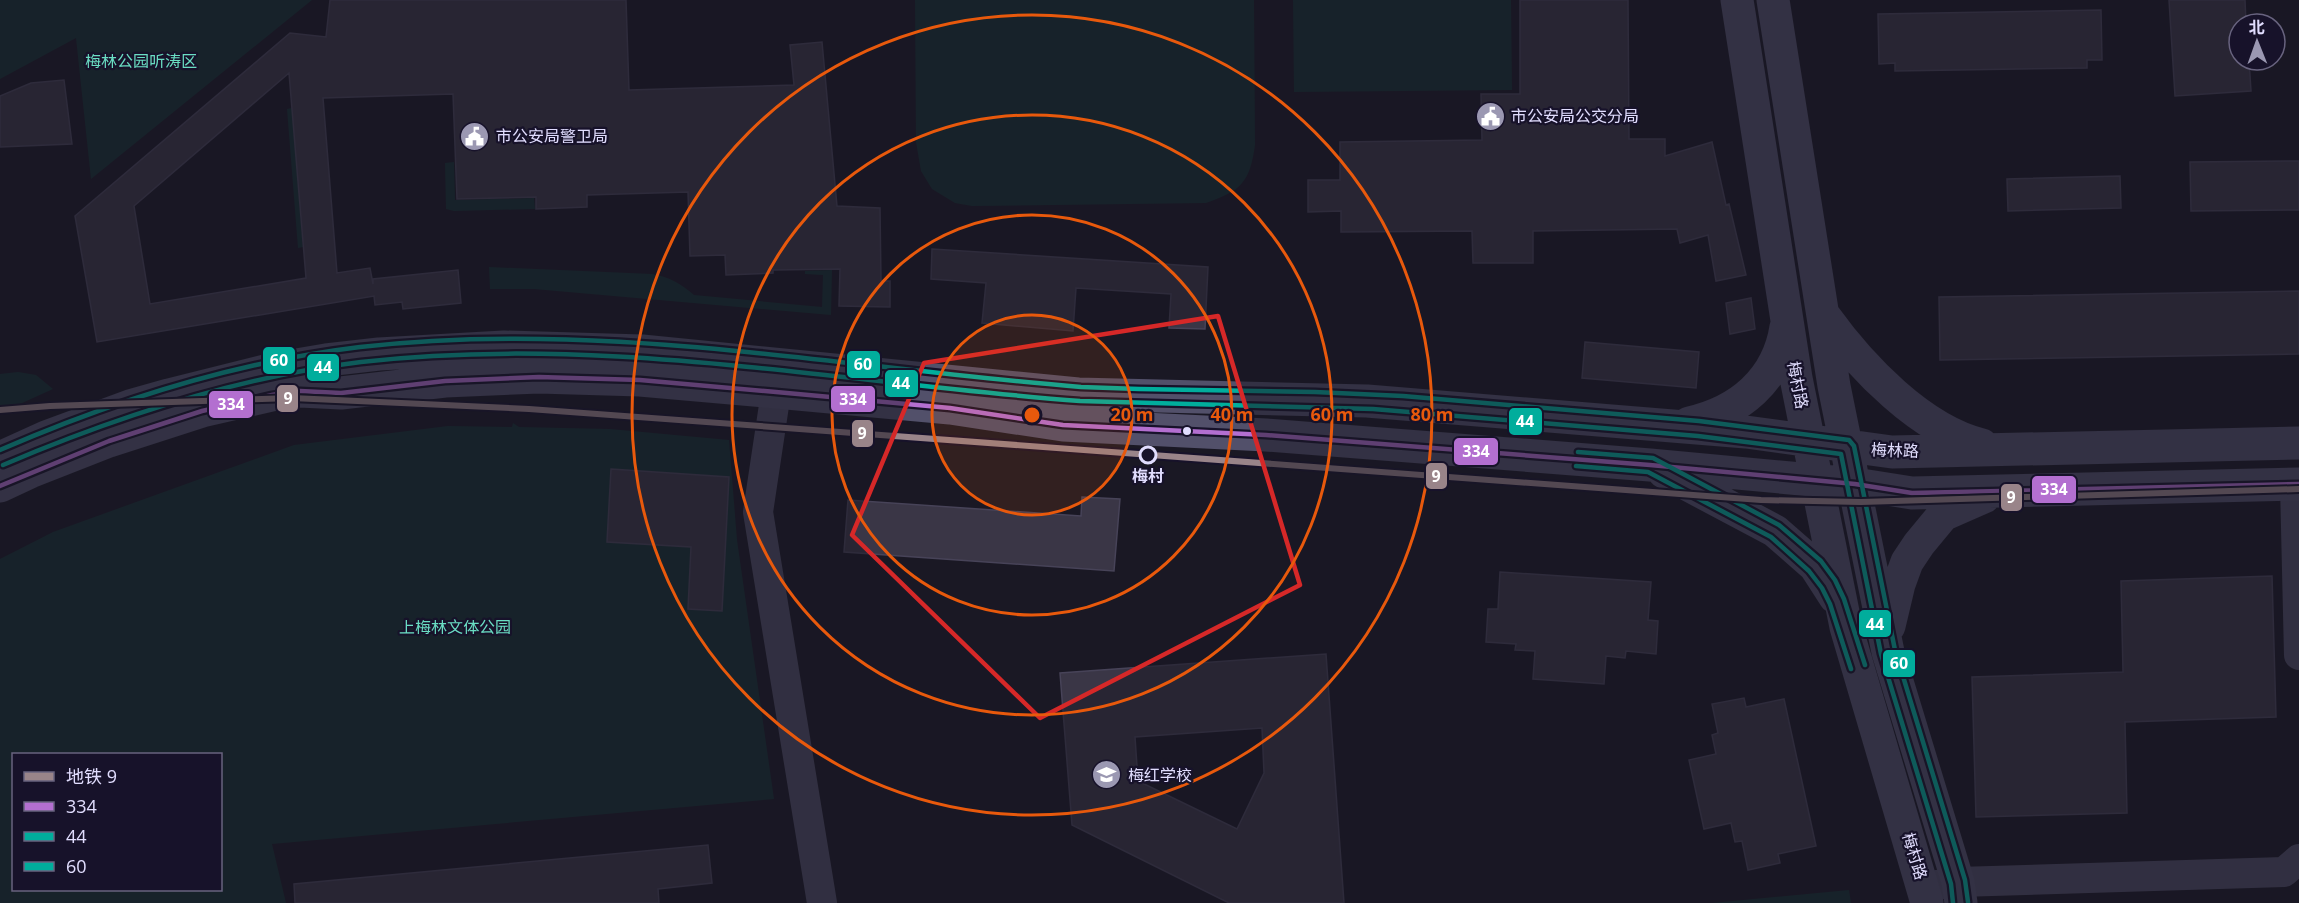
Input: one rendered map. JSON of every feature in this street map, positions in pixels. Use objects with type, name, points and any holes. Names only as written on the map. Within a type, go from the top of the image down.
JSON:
[{"type":"main road","name":"梅村路","points":[[1737,0],[1787,323],[1846,627],[1926,895]]},
{"type":"main road","name":"梅村路","points":[[1773,0],[1834,386],[1888,652],[1960,892]]},
{"type":"main road","points":[[1823,315],[1842,342],[1927,421],[1956,436],[2001,450]]},
{"type":"main road","points":[[1662,426],[1711,418],[1732,407],[1752,392],[1768,375],[1779,357],[1787,323]]},
{"type":"main road","name":"梅林路","points":[[0,458],[46,437],[130,406],[168,394],[273,369],[379,354],[504,347],[663,352],[1078,394],[1164,398],[1367,401],[1746,432],[1847,447],[1905,452],[2299,443]]},
{"type":"main road","points":[[0,486],[69,456],[150,428],[211,409],[300,391],[341,393],[445,381],[539,377],[640,380],[776,392],[950,408],[1063,425],[1266,435],[1650,465],[1855,484],[1912,493],[2297,484]]},
{"type":"main road","points":[[1650,465],[1775,531],[1796,548],[1815,566],[1828,584],[1846,627]]},
{"type":"main road","points":[[1888,652],[1889,628],[1899,584],[1907,562],[1919,544],[1942,515],[2000,490]]},
{"type":"street","points":[[776,392],[758,512],[822,903]]},
{"type":"street","points":[[2297,484],[2299,655]]},
{"type":"street","points":[[1926,895],[2284,872],[2299,859]]},
{"type":"highlighted area","points":[[1218,316],[1300,585],[1040,718],[852,535],[924,363]]},
{"type":"green space","name":"梅林公园听涛区","points":[[0,0],[312,0],[91,179],[76,38],[0,79]]},
{"type":"green space","points":[[915,0],[1254,0],[1255,145],[1247,176],[1236,189],[1206,203],[972,206],[955,203],[932,189],[921,171],[916,142]]},
{"type":"green space","points":[[1293,0],[1511,0],[1512,90],[1294,92]]},
{"type":"green space","points":[[292,108],[303,247],[298,248],[287,109]]},
{"type":"green space","points":[[454,162],[455,200],[534,198],[535,209],[454,211],[446,209],[445,163]]},
{"type":"green space","points":[[489,267],[652,274],[675,282],[694,295],[822,307],[823,275],[805,274],[805,271],[832,270],[831,315],[534,289],[490,289]]},
{"type":"green space","points":[[18,372],[36,375],[53,389],[0,413],[0,374]]},
{"type":"green space","name":"上梅林文体公园","points":[[513,423],[519,427],[610,429],[729,440],[737,540],[774,799],[272,844],[286,903],[0,903],[0,559],[53,532],[294,445],[448,426],[512,427]]},
{"type":"green space","points":[[1849,890],[1851,903],[1712,903]]},
{"type":"building","points":[[330,0],[626,0],[629,90],[794,85],[790,45],[822,42],[837,206],[880,208],[881,281],[890,281],[890,307],[839,306],[840,269],[773,270],[773,273],[726,275],[725,255],[690,256],[688,192],[587,195],[587,207],[536,209],[536,197],[457,199],[453,94],[323,98],[337,273],[370,268],[373,284],[373,279],[458,270],[461,303],[403,309],[402,302],[375,305],[374,296],[97,342],[75,216],[290,33],[326,37]],"holes":[[[289,73],[306,278],[150,304],[134,206]]]},
{"type":"building","points":[[1520,0],[1628,0],[1629,139],[1665,139],[1665,156],[1712,142],[1726,205],[1729,204],[1746,275],[1716,281],[1708,235],[1680,243],[1677,229],[1533,231],[1533,263],[1473,263],[1472,231],[1341,232],[1341,211],[1308,212],[1308,180],[1340,180],[1340,142],[1482,140],[1481,94],[1520,94]]},
{"type":"building","points":[[2169,0],[2245,0],[2246,12],[2227,12],[2227,72],[2250,72],[2251,91],[2175,96]]},
{"type":"building","points":[[2101,10],[2102,60],[2087,60],[2087,68],[1895,71],[1895,63],[1879,64],[1878,14]]},
{"type":"building","points":[[64,80],[72,144],[0,147],[0,96],[31,83]]},
{"type":"building","points":[[2299,161],[2299,210],[2191,211],[2190,162]]},
{"type":"building","points":[[2120,176],[2121,208],[2008,211],[2007,179]]},
{"type":"building","points":[[932,249],[1208,267],[1205,329],[1169,328],[1171,294],[1076,288],[1073,331],[982,323],[986,283],[931,279]]},
{"type":"building","points":[[2299,291],[2299,354],[1940,360],[1939,297]]},
{"type":"building","points":[[1751,298],[1755,329],[1730,334],[1726,303]]},
{"type":"building","points":[[1585,342],[1699,352],[1696,388],[1582,378]]},
{"type":"building","points":[[611,469],[729,477],[722,611],[688,609],[691,547],[607,542]]},
{"type":"building","points":[[1082,497],[1120,499],[1114,571],[844,552],[848,500],[1081,516]]},
{"type":"building","points":[[1500,572],[1651,582],[1648,620],[1658,621],[1656,654],[1626,651],[1625,658],[1606,656],[1604,684],[1533,679],[1535,651],[1515,650],[1516,644],[1486,642],[1488,609],[1498,609]]},
{"type":"building","points":[[2272,576],[2276,717],[2125,722],[2127,813],[1976,817],[1972,677],[2123,672],[2121,581]]},
{"type":"building","points":[[1326,654],[1344,903],[1229,903],[1072,825],[1060,673]],"holes":[[[1262,728],[1264,773],[1237,829],[1138,781],[1135,737]]]},
{"type":"building","points":[[1744,698],[1746,707],[1784,699],[1816,846],[1778,854],[1780,863],[1748,870],[1742,841],[1735,842],[1731,823],[1704,829],[1689,760],[1716,754],[1712,735],[1718,733],[1712,704]]},
{"type":"building","points":[[708,845],[712,883],[658,889],[659,903],[295,903],[294,884]]},
{"type":"metro line","name":"9","points":[[0,410],[50,406],[292,398],[529,409],[1761,500],[1861,502],[2299,489]]},
{"type":"transit line","name":"60","points":[[0,450],[131,399],[267,362],[360,347],[450,340],[540,339],[630,342],[720,349],[1081,387],[1403,396],[1699,421],[1849,440],[1854,446],[1895,650],[1965,880],[1968,902]]},
{"type":"transit line","name":"44","points":[[3,465],[134,415],[224,388],[269,378],[361,362],[451,355],[541,354],[631,357],[721,364],[1080,401],[1373,409],[1698,436],[1841,454],[1881,654],[1951,884],[1953,903]]},
{"type":"transit line","name":"334","points":[[0,486],[109,441],[202,411],[272,395],[300,391],[341,393],[445,381],[539,377],[640,380],[776,392],[950,408],[1063,425],[1266,435],[1650,465],[1855,484],[1912,493],[2299,484]]},
{"type":"transit line","name":"60","points":[[1578,452],[1653,458],[1779,525],[1821,561],[1835,580],[1844,599],[1865,665]]},
{"type":"transit line","name":"44","points":[[1576,466],[1648,472],[1771,537],[1809,571],[1822,588],[1830,604],[1851,669]]},
{"type":"place","name":"市公安局公交分局","points":[[1490,116]]},
{"type":"place","name":"市公安局警卫局","points":[[475,136]]},
{"type":"place","name":"梅村","points":[[1148,455]]},
{"type":"place","name":"梅红学校","points":[[1107,775]]}]
